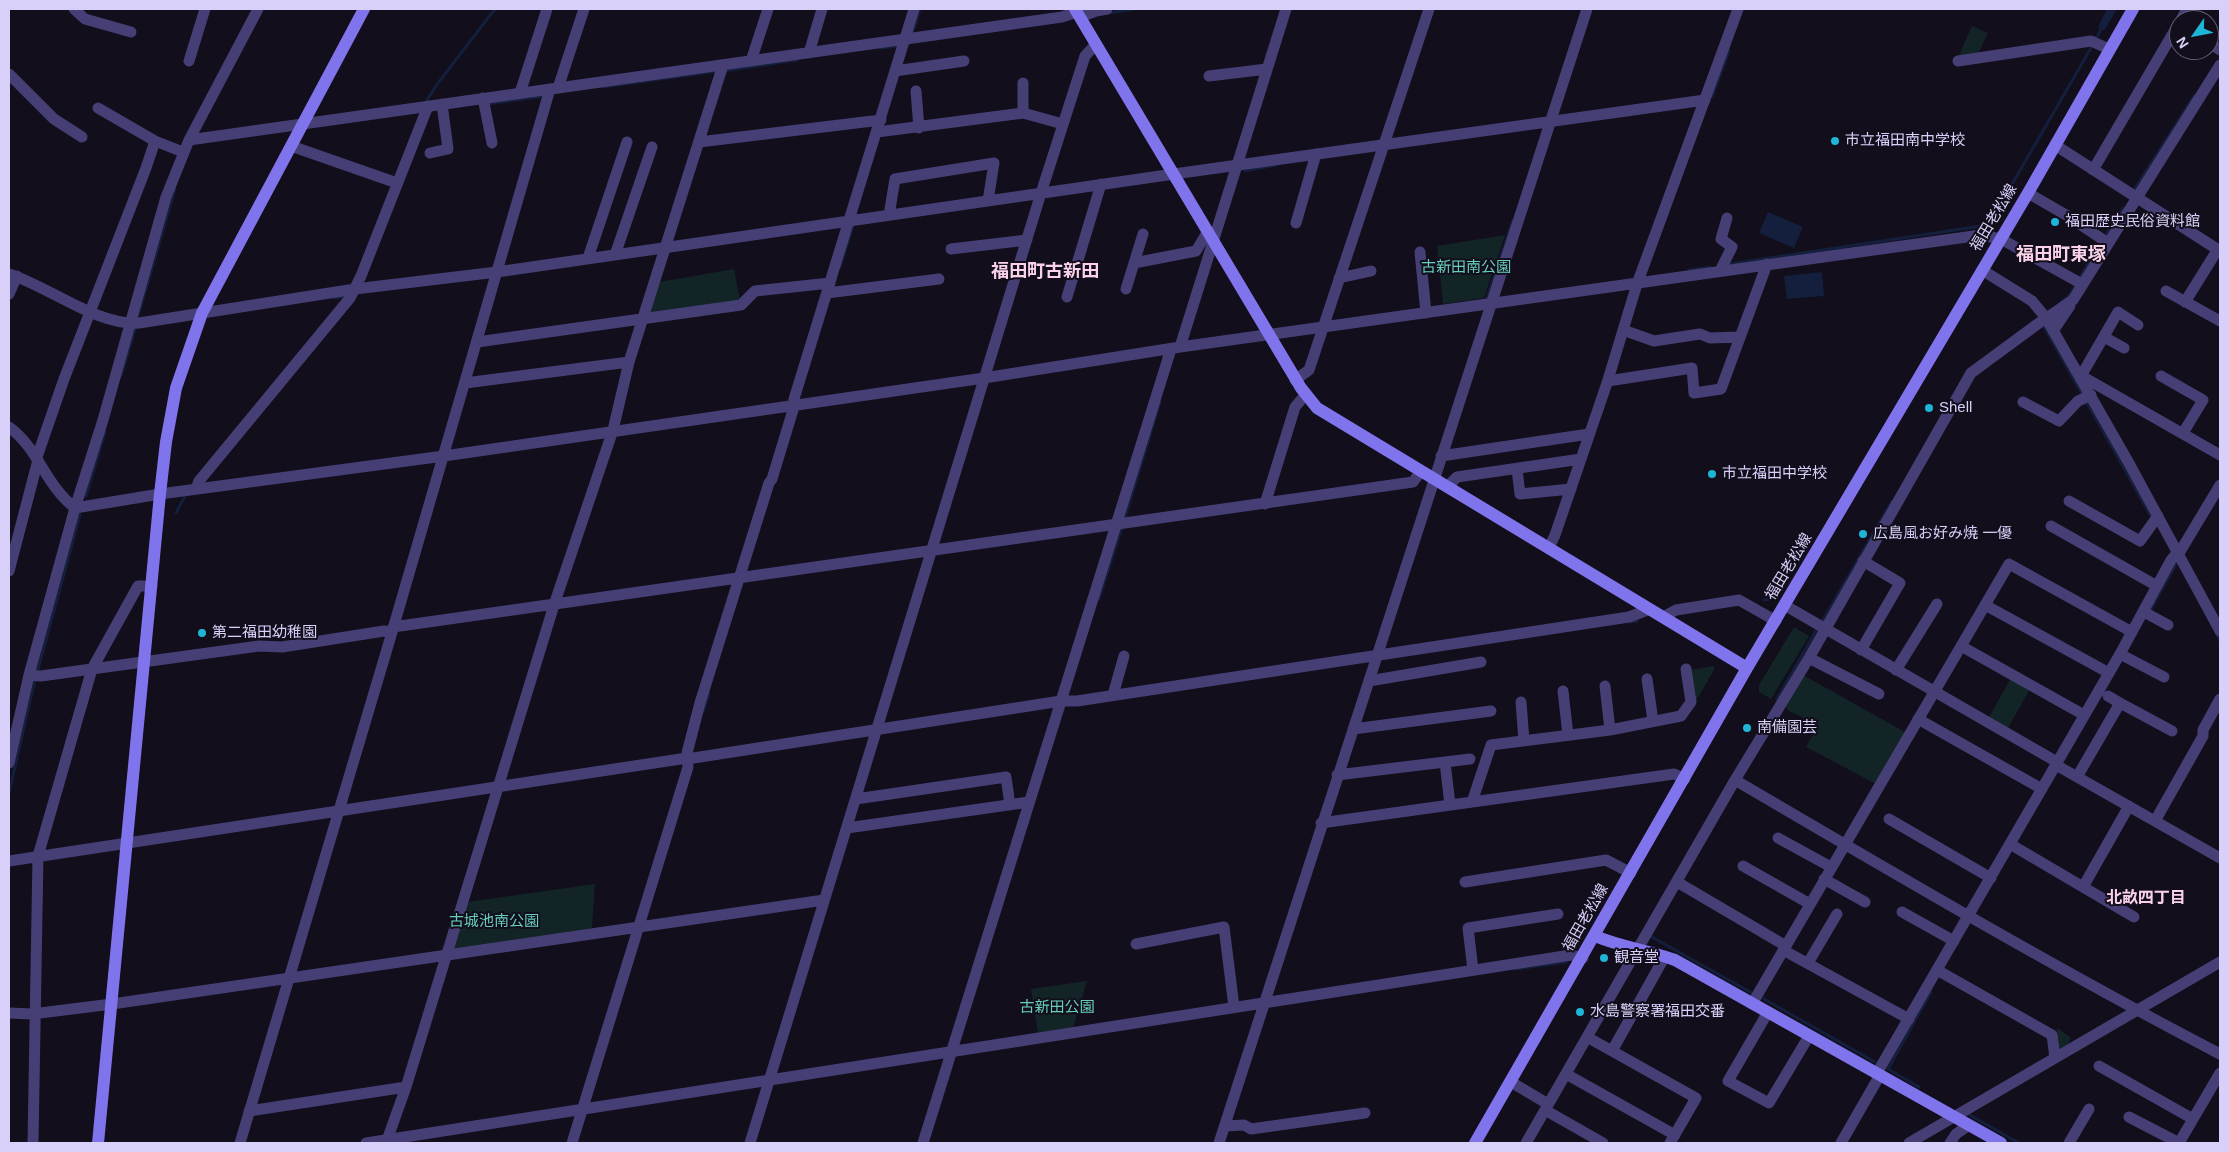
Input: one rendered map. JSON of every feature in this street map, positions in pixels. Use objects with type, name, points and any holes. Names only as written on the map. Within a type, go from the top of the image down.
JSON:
[{"type":"street","points":[[74,9],[85,19],[131,32]]},
{"type":"street","points":[[188,61],[205,9]]},
{"type":"street","points":[[9,762],[33,676],[75,508],[135,323],[166,197],[183,152],[193,139],[258,9]]},
{"type":"street","points":[[98,1143],[160,494],[166,442],[176,388],[202,313],[364,9]]},
{"type":"street","points":[[520,93],[547,9]]},
{"type":"street","points":[[240,1143],[440,456],[465,383],[495,273],[551,92],[584,9]]},
{"type":"street","points":[[751,61],[768,9]]},
{"type":"street","points":[[809,53],[822,9]]},
{"type":"street","points":[[572,1143],[635,928],[687,761],[700,703],[742,578],[769,483],[797,404],[880,132],[881,120],[899,71],[914,9]]},
{"type":"street","points":[[193,139],[484,102],[520,93],[551,92],[721,69],[751,61],[906,41],[1062,17],[1078,12],[1107,9]]},
{"type":"street","points":[[923,1143],[955,1050],[1029,802],[1121,524],[1210,235],[1238,165],[1286,9]]},
{"type":"street","points":[[1295,380],[1309,370],[1429,9]]},
{"type":"street","points":[[1219,1143],[1261,1002],[1369,681],[1374,657],[1442,456],[1586,9]]},
{"type":"street","points":[[1549,548],[1608,381],[1637,284],[1738,9]]},
{"type":"street","name":"福田老松線","points":[[1475,1143],[1596,936],[1747,668],[1786,606],[2028,194],[2133,9]]},
{"type":"street","points":[[1078,12],[1295,380],[1317,408],[1747,668]]},
{"type":"street","points":[[1958,62],[2090,41],[2109,49]]},
{"type":"street","points":[[2093,170],[2169,41]]},
{"type":"street","points":[[750,1143],[1041,193],[1085,56],[1096,44]]},
{"type":"street","points":[[899,71],[964,61]]},
{"type":"street","points":[[2053,331],[2220,65]]},
{"type":"street","points":[[387,1142],[406,1087],[554,605],[613,430],[629,362],[721,69]]},
{"type":"street","points":[[1209,76],[1267,69]]},
{"type":"street","points":[[9,74],[54,119],[82,137]]},
{"type":"street","points":[[1023,83],[1023,113]]},
{"type":"street","points":[[916,91],[919,128]]},
{"type":"street","points":[[9,294],[13,275],[91,312],[135,323],[351,290],[495,273],[588,258],[663,251],[853,220],[1041,193],[1100,187],[1174,174],[1704,100]]},
{"type":"street","points":[[484,102],[492,143]]},
{"type":"street","points":[[430,153],[448,149],[442,107]]},
{"type":"street","points":[[98,108],[154,140],[183,152]]},
{"type":"street","points":[[190,490],[350,298],[351,290],[425,108]]},
{"type":"street","points":[[880,132],[1023,113],[1063,124]]},
{"type":"street","points":[[699,142],[881,120]]},
{"type":"street","points":[[9,570],[38,458],[64,379],[146,168],[154,140]]},
{"type":"street","points":[[588,258],[627,142]]},
{"type":"street","points":[[291,146],[394,182]]},
{"type":"street","points":[[2055,146],[2219,250],[2185,302]]},
{"type":"street","points":[[615,255],[652,147]]},
{"type":"street","points":[[1296,223],[1316,154]]},
{"type":"street","points":[[888,215],[894,180],[994,163],[988,201]]},
{"type":"street","points":[[1067,297],[1100,187]]},
{"type":"street","points":[[2028,194],[2066,214],[2108,243]]},
{"type":"street","points":[[1720,271],[1732,247],[1720,239],[1727,218]]},
{"type":"street","points":[[1126,289],[1143,234]]},
{"type":"street","points":[[1134,263],[1196,251],[1210,235]]},
{"type":"street","points":[[9,427],[23,437],[38,458],[53,486],[75,508],[160,494],[984,378],[1322,327],[1982,235],[2001,239],[2082,284]]},
{"type":"street","points":[[951,249],[1027,240]]},
{"type":"street","points":[[1420,252],[1426,313]]},
{"type":"street","points":[[1608,381],[1692,368],[1694,393],[1721,389],[1767,264]]},
{"type":"street","points":[[1982,270],[2032,301],[2053,331],[2080,375],[2087,397],[2175,556],[2220,631]]},
{"type":"street","points":[[1339,278],[1371,271]]},
{"type":"street","points":[[476,342],[740,305],[755,291],[830,291],[939,279]]},
{"type":"street","points":[[2166,291],[2220,322]]},
{"type":"street","points":[[1526,1143],[1735,780],[1809,658],[1971,373],[2043,318],[2073,300]]},
{"type":"street","points":[[2080,375],[2118,312],[2138,325]]},
{"type":"street","points":[[1623,330],[1654,341],[1700,334],[1710,338],[1740,336]]},
{"type":"street","points":[[2104,337],[2124,348]]},
{"type":"street","points":[[465,383],[629,362]]},
{"type":"street","points":[[2080,375],[2220,454]]},
{"type":"street","points":[[2162,376],[2203,400],[2183,434]]},
{"type":"street","points":[[1264,504],[1295,407],[1306,394]]},
{"type":"street","points":[[2023,402],[2059,421],[2078,401],[2087,397]]},
{"type":"street","points":[[1442,456],[1589,434]]},
{"type":"street","points":[[1448,487],[1457,477],[1581,459]]},
{"type":"street","points":[[1517,469],[1520,494],[1571,489]]},
{"type":"street","points":[[33,676],[259,646],[282,647],[554,605],[1413,482],[1421,471]]},
{"type":"street","points":[[1841,1143],[1909,1019],[2144,612],[2156,586],[2220,485]]},
{"type":"street","points":[[2069,501],[2140,541],[2155,519]]},
{"type":"street","points":[[2050,526],[2156,586]]},
{"type":"street","points":[[1861,650],[1900,583],[1863,561]]},
{"type":"street","points":[[1752,1004],[2009,564],[2132,632]]},
{"type":"street","points":[[33,1143],[31,1014],[36,856],[89,670],[138,586],[152,586]]},
{"type":"street","points":[[1663,618],[1676,610],[1740,600],[1776,620]]},
{"type":"street","points":[[1896,670],[1937,604]]},
{"type":"street","points":[[1985,605],[2109,673]]},
{"type":"street","points":[[1786,606],[2077,777],[2220,858]]},
{"type":"street","points":[[9,861],[498,790],[877,733],[1113,695],[1374,657],[1629,617],[1650,610]]},
{"type":"street","points":[[2144,612],[2168,625]]},
{"type":"street","points":[[1961,646],[2084,715]]},
{"type":"street","points":[[2120,654],[2164,677]]},
{"type":"street","points":[[1113,695],[1124,656]]},
{"type":"street","points":[[1809,658],[1879,694]]},
{"type":"street","points":[[1369,681],[1481,662]]},
{"type":"street","points":[[1472,802],[1491,745],[1610,730],[1681,716],[1691,702],[1686,669]]},
{"type":"street","points":[[1647,679],[1653,721]]},
{"type":"street","points":[[1605,686],[1610,730]]},
{"type":"street","points":[[1563,691],[1568,735]]},
{"type":"street","points":[[2108,696],[2172,732]]},
{"type":"street","points":[[2155,821],[2203,736],[2203,730],[2220,699]]},
{"type":"street","points":[[1521,702],[1524,741]]},
{"type":"street","points":[[2077,777],[2120,703]]},
{"type":"street","points":[[1353,729],[1491,711]]},
{"type":"street","points":[[1918,719],[2042,789]]},
{"type":"street","points":[[1337,775],[1470,759]]},
{"type":"street","points":[[1445,762],[1450,805]]},
{"type":"street","points":[[1321,823],[1674,774],[1685,779]]},
{"type":"street","points":[[856,799],[1006,777],[1010,805]]},
{"type":"street","points":[[1735,780],[1969,917],[2139,1012],[2220,1054]]},
{"type":"street","points":[[847,828],[1029,802]]},
{"type":"street","points":[[2083,887],[2129,806]]},
{"type":"street","points":[[1889,819],[1991,878]]},
{"type":"street","points":[[1778,838],[1831,867]]},
{"type":"street","points":[[2010,844],[2134,917]]},
{"type":"street","points":[[1465,882],[1606,860],[1631,873]]},
{"type":"street","points":[[1744,866],[1810,904]]},
{"type":"street","points":[[1824,880],[1865,902]]},
{"type":"street","points":[[1676,882],[1808,963],[1909,1019]]},
{"type":"street","points":[[9,1013],[31,1014],[112,1004],[824,900]]},
{"type":"street","points":[[1902,912],[1954,941]]},
{"type":"street","points":[[1473,970],[1468,928],[1558,914]]},
{"type":"street","points":[[1808,963],[1837,914]]},
{"type":"street","points":[[1136,944],[1224,928],[1234,1007]]},
{"type":"street","points":[[1596,936],[1620,946],[1665,956],[2001,1143]]},
{"type":"street","points":[[366,1143],[387,1142],[768,1083],[955,1050],[1261,1002],[1571,955],[1583,958]]},
{"type":"street","points":[[1612,1051],[1665,956]]},
{"type":"street","points":[[1909,1143],[2055,1058],[2139,1012],[2220,962]]},
{"type":"street","points":[[1937,970],[2052,1035],[2055,1058]]},
{"type":"street","points":[[1768,1012],[1728,1081],[1769,1103],[1809,1036]]},
{"type":"street","points":[[1566,1074],[1672,1139],[1696,1098],[1587,1037]]},
{"type":"street","points":[[2100,1066],[2193,1120]]},
{"type":"street","points":[[2129,1117],[2179,1143],[2220,1073]]},
{"type":"street","points":[[1511,1082],[1603,1143]]},
{"type":"street","points":[[249,1111],[406,1087]]},
{"type":"street","points":[[2069,1143],[2089,1108]]},
{"type":"street","points":[[1225,1126],[1244,1125],[1251,1129],[1365,1113]]},
{"type":"street","points":[[1950,1143],[1956,1134],[1969,1125]]},
{"type":"green space","points":[[1972,26],[1988,33],[1978,54],[1958,57]]},
{"type":"green space","name":"古新田南公園","points":[[1505,235],[1484,298],[1443,304],[1437,246]]},
{"type":"green space","points":[[734,269],[740,300],[648,314],[659,282]]},
{"type":"green space","points":[[1794,627],[1809,636],[1771,699],[1759,692],[1759,685]]},
{"type":"green space","points":[[1713,666],[1715,668],[1695,703],[1690,670]]},
{"type":"green space","points":[[1803,675],[1907,733],[1876,784],[1806,747],[1818,725],[1787,710],[1785,704]]},
{"type":"green space","points":[[2011,678],[2030,689],[2008,728],[1989,717]]},
{"type":"green space","name":"古城池南公園","points":[[595,884],[592,928],[456,953],[452,949],[467,902]]},
{"type":"green space","name":"古新田公園","points":[[1087,981],[1073,1028],[1038,1033],[1031,989]]},
{"type":"green space","points":[[2058,1028],[2071,1038],[2065,1050],[2058,1052],[2054,1037]]},
{"type":"water","points":[[2107,9],[2117,9],[2104,31],[2098,27]]},
{"type":"water","points":[[1768,212],[1803,227],[1794,248],[1759,233]]},
{"type":"water","points":[[1822,272],[1824,296],[1787,299],[1784,276]]},
{"type":"waterway","points":[[425,103],[438,83],[495,9]]},
{"type":"waterway","points":[[912,35],[920,9]]},
{"type":"waterway","points":[[1108,13],[1135,9]]},
{"type":"waterway","points":[[2092,38],[2097,37],[2102,27]]},
{"type":"waterway","points":[[880,48],[899,46]]},
{"type":"waterway","points":[[1986,229],[2091,48]]},
{"type":"waterway","points":[[1712,97],[1729,51]]},
{"type":"waterway","points":[[724,71],[797,60]]},
{"type":"waterway","points":[[603,87],[718,71]]},
{"type":"waterway","points":[[487,104],[545,96]]},
{"type":"waterway","points":[[2134,190],[2194,96]]},
{"type":"waterway","points":[[1245,171],[1276,165]]},
{"type":"waterway","points":[[137,320],[175,189]]},
{"type":"waterway","points":[[2105,236],[2123,208]]},
{"type":"waterway","points":[[1487,298],[1513,220]]},
{"type":"waterway","points":[[840,267],[854,223]]},
{"type":"waterway","points":[[1730,264],[1988,225]]},
{"type":"waterway","points":[[2079,279],[2101,242]]},
{"type":"waterway","points":[[1689,270],[1710,267]]},
{"type":"waterway","points":[[2061,302],[2069,296],[2076,284]]},
{"type":"waterway","points":[[334,298],[348,296]]},
{"type":"waterway","points":[[2042,323],[2152,518]]},
{"type":"waterway","points":[[121,376],[136,326]]},
{"type":"waterway","points":[[1124,521],[1160,402]]},
{"type":"waterway","points":[[86,496],[105,432]]},
{"type":"waterway","points":[[176,513],[186,494]]},
{"type":"waterway","points":[[1823,620],[1892,501]]},
{"type":"waterway","points":[[9,793],[34,684],[80,515]]},
{"type":"waterway","points":[[1099,599],[1122,527]]},
{"type":"waterway","points":[[2150,611],[2177,562]]},
{"type":"waterway","points":[[1764,600],[1771,599]]},
{"type":"waterway","points":[[1630,622],[1637,621]]},
{"type":"waterway","points":[[1777,699],[1817,629]]},
{"type":"waterway","points":[[2216,633],[2220,641]]},
{"type":"waterway","points":[[703,712],[709,694]]},
{"type":"waterway","points":[[1650,936],[1752,993]]},
{"type":"waterway","points":[[1516,969],[1566,962]]},
{"type":"waterway","points":[[1919,1087],[1888,1069],[1931,992]]},
{"type":"waterway","points":[[1764,999],[1875,1062]]},
{"type":"waterway","points":[[1970,1113],[1968,1114],[2019,1143]]},
{"type":"place","name":"市立福田南中学校","points":[[1835,141]]},
{"type":"place","name":"福田歴史民俗資料館","points":[[2055,222]]},
{"type":"place","name":"Shell","points":[[1929,408]]},
{"type":"place","name":"市立福田中学校","points":[[1712,474]]},
{"type":"place","name":"広島風お好み焼 一優","points":[[1863,534]]},
{"type":"place","name":"第二福田幼稚園","points":[[202,633]]},
{"type":"place","name":"南備園芸","points":[[1747,728]]},
{"type":"place","name":"観音堂","points":[[1604,958]]},
{"type":"place","name":"水島警察署福田交番","points":[[1580,1012]]},
{"type":"district","name":"福田町東塚","points":[[2061,255]]},
{"type":"district","name":"福田町古新田","points":[[1045,272]]},
{"type":"district","name":"北畝四丁目","points":[[2146,899]]}]
